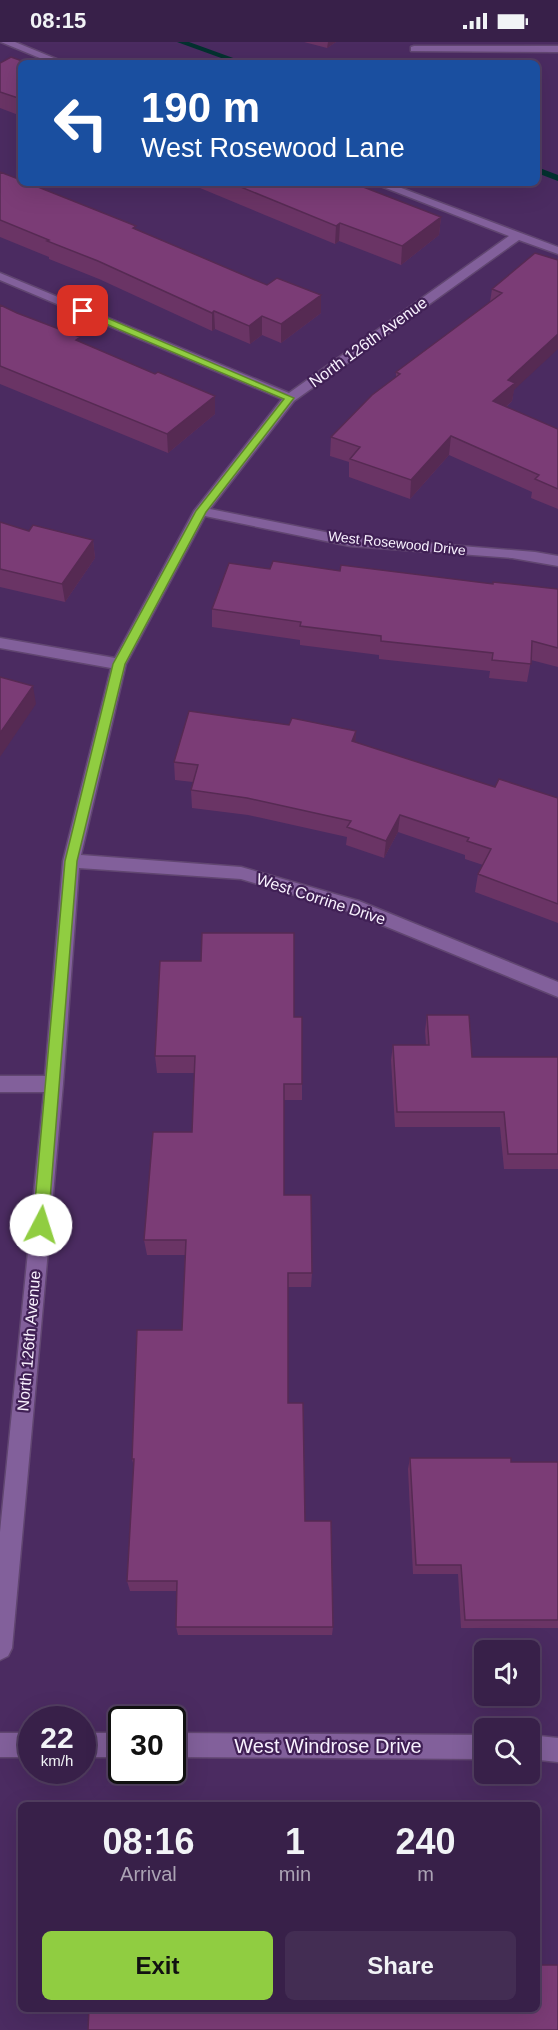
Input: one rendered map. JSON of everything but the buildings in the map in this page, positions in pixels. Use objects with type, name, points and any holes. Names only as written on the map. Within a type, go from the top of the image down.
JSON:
[{"type":"street","points":[[6,42],[53,60]]},
{"type":"street","points":[[414,49],[558,49]]},
{"type":"street","points":[[386,186],[558,251]]},
{"type":"street","name":"North 126th Avenue","points":[[0,1648],[54,1084],[71,861],[119,664],[201,511],[290,398],[517,236]]},
{"type":"street","points":[[0,276],[290,398]]},
{"type":"street","name":"West Rosewood Drive","points":[[201,511],[285,530],[373,544],[528,554],[558,561]]},
{"type":"street","points":[[0,643],[119,664]]},
{"type":"street","name":"West Corrine Drive","points":[[71,861],[241,873],[353,906],[558,990]]},
{"type":"street","points":[[0,1084],[54,1084]]},
{"type":"street","points":[[0,1744],[18,1745]]},
{"type":"street","name":"West Windrose Drive","points":[[186,1745],[474,1747]]},
{"type":"street","points":[[540,1748],[558,1750]]},
{"type":"waterway","points":[[181,42],[234,60]]},
{"type":"waterway","points":[[540,171],[558,178]]},
{"type":"route","points":[[41,1225],[71,861],[119,664],[201,511],[290,398],[83,311]]}]
